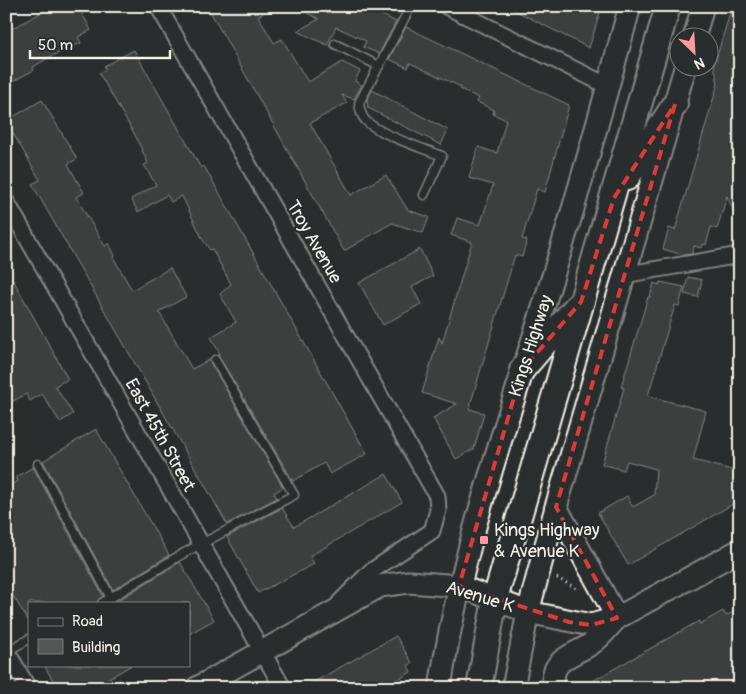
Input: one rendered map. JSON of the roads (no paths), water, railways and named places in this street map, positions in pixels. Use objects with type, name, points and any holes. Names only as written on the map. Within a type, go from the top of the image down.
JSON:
[{"type":"main road","name":"Kings Highway","points":[[478,688],[495,599],[550,417],[581,302],[614,198],[668,6]]},
{"type":"main road","points":[[614,198],[675,104]]},
{"type":"main road","points":[[522,370],[581,302]]},
{"type":"street","name":"Troy Avenue","points":[[158,6],[437,496],[438,510],[432,531],[370,572],[330,613]]},
{"type":"street","points":[[446,6],[608,86]]},
{"type":"street","name":"Kings Highway","points":[[440,688],[448,631],[477,513],[553,278],[630,6]]},
{"type":"street","points":[[697,28],[703,6]]},
{"type":"street","points":[[513,688],[528,612],[556,508],[682,78]]},
{"type":"street","name":"East 45th Street","points":[[6,201],[283,688]]},
{"type":"street","points":[[623,275],[740,255]]},
{"type":"street","points":[[553,688],[554,670],[559,662],[593,643],[617,618],[556,508]]},
{"type":"street","name":"Avenue K","points":[[197,688],[380,586],[409,582],[459,586],[528,612],[591,625],[617,618],[738,556]]},
{"type":"street","points":[[6,651],[28,688]]},
{"type":"lane","points":[[410,6],[359,103],[360,112],[365,120],[376,128],[442,156],[424,195]]},
{"type":"lane","points":[[335,44],[379,66]]},
{"type":"lane","points":[[104,602],[151,572],[294,495],[214,360]]},
{"type":"lane","points":[[38,464],[111,598]]},
{"type":"lane","points":[[6,651],[28,640]]},
{"type":"place","name":"Kings Highway & Avenue K","points":[[484,540]]}]
